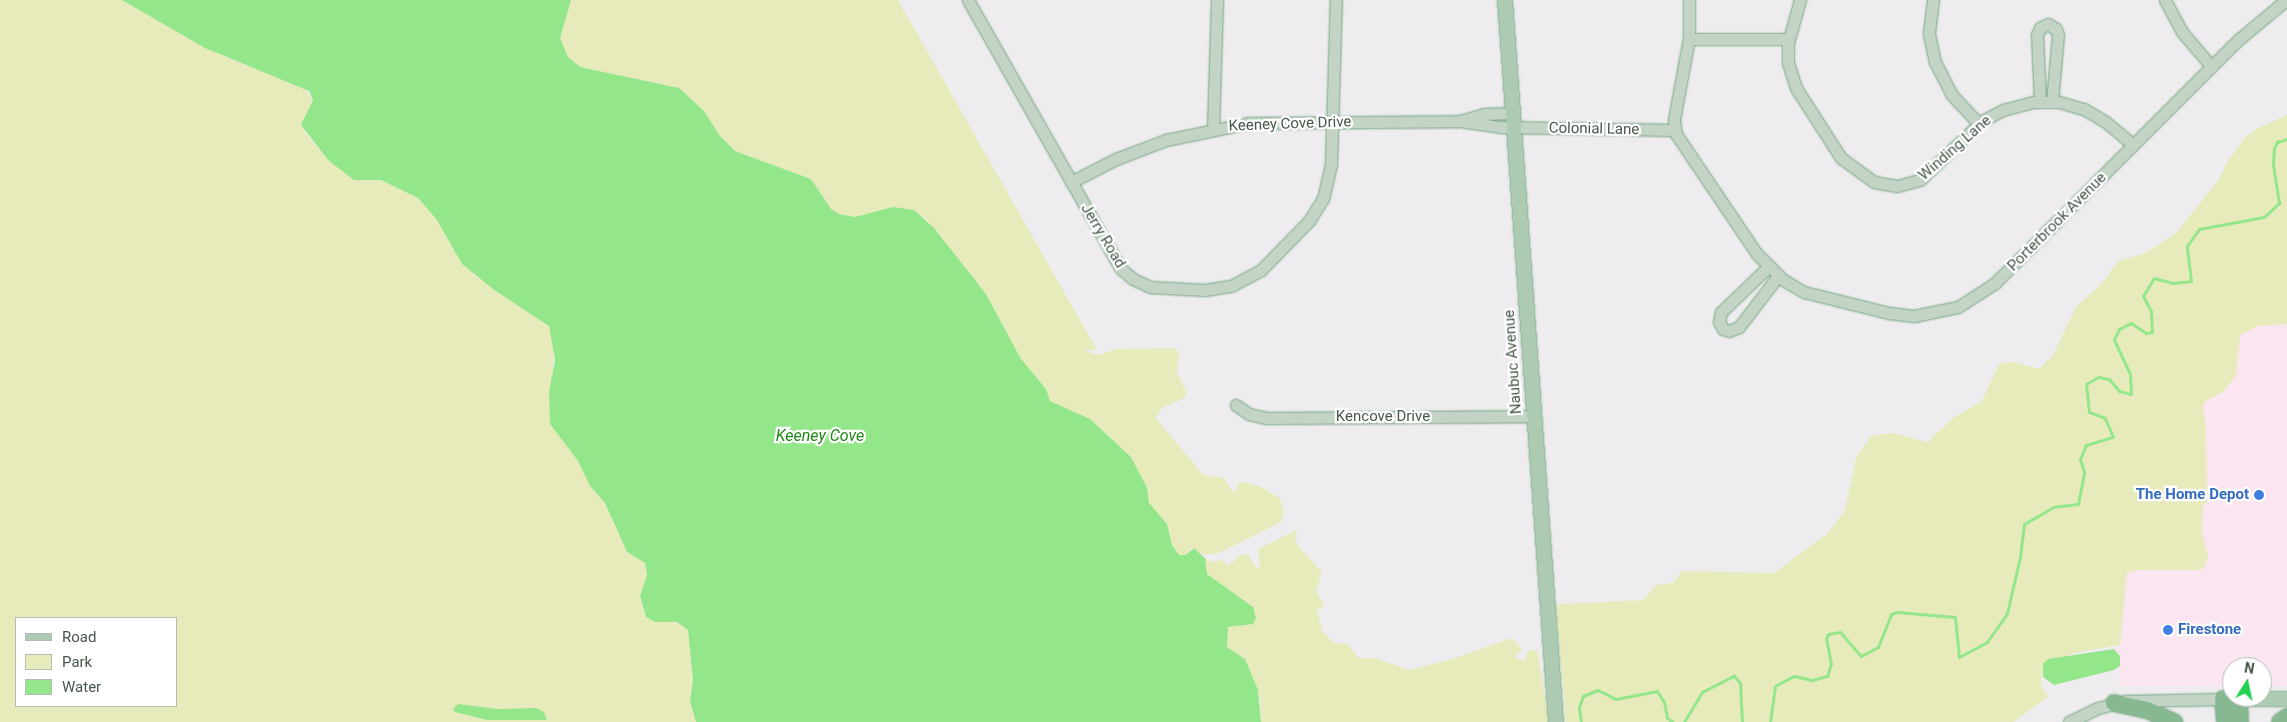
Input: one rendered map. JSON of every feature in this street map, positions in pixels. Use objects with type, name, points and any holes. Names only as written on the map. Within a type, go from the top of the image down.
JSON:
[{"type":"highway","points":[[2114,703],[2147,710],[2174,722]]},
{"type":"highway","points":[[2225,722],[2229,707]]},
{"type":"highway","points":[[2234,707],[2240,722]]},
{"type":"highway","points":[[2280,722],[2287,717]]},
{"type":"main road","name":"Naubuc Avenue","points":[[1505,0],[1556,722]]},
{"type":"main road","points":[[2272,699],[2287,699]]},
{"type":"street","name":"Jerry Road","points":[[968,0],[1118,265],[1133,279],[1164,290],[1222,288],[1261,270],[1315,213],[1330,175],[1336,0]]},
{"type":"street","points":[[1213,128],[1217,0]]},
{"type":"street","points":[[1675,130],[1689,39],[1690,0]]},
{"type":"street","name":"Winding Lane","points":[[1800,0],[1789,40],[1789,67],[1801,100],[1843,160],[1872,181],[1897,186],[1920,180],[1978,124],[2003,110],[2046,101]]},
{"type":"street","points":[[1933,0],[1929,34],[1935,62],[1952,94],[1978,124]]},
{"type":"street","points":[[2165,0],[2184,34],[2211,66]]},
{"type":"street","name":"Porterbrook Avenue","points":[[1675,130],[1681,146],[1768,267],[1778,276],[1816,296],[1895,314],[1927,315],[1958,307],[1995,283],[2211,66],[2286,0]]},
{"type":"street","points":[[2048,24],[2054,27],[2058,35],[2046,101],[2038,35],[2040,28],[2048,24]]},
{"type":"street","points":[[1689,39],[1789,40]]},
{"type":"street","points":[[2046,101],[2093,114],[2133,145]]},
{"type":"street","name":"Keeney Cove Drive","points":[[1460,121],[1484,114],[1513,112]]},
{"type":"street","name":"Keeney Cove Drive","points":[[1071,182],[1142,148],[1213,128],[1259,122],[1460,121],[1514,127]]},
{"type":"street","name":"Colonial Lane","points":[[1514,127],[1675,130]]},
{"type":"street","points":[[1768,267],[1721,312],[1719,322],[1723,329],[1729,331],[1739,327],[1778,276]]},
{"type":"street","name":"Kencove Drive","points":[[1236,405],[1249,414],[1266,418],[1533,416]]},
{"type":"street","points":[[2069,722],[2114,703],[2222,700]]},
{"type":"shaded area","points":[[2287,324],[2287,686],[2272,686],[2272,657],[2222,657],[2222,686],[2120,686],[2120,656],[2114,649],[2120,645],[2123,632],[2127,573],[2132,570],[2159,571],[2208,556],[2202,532],[2203,504],[2207,503],[2206,428],[2202,407],[2206,401],[2223,392],[2240,335],[2258,326]]},
{"type":"green space","points":[[0,0],[122,0],[221,55],[305,89],[313,100],[303,130],[329,161],[342,171],[387,182],[418,198],[437,220],[474,275],[543,320],[549,326],[554,345],[550,424],[578,461],[590,486],[605,503],[627,552],[645,563],[647,575],[640,596],[644,613],[663,621],[681,624],[688,630],[693,680],[690,701],[696,722],[0,722]]},
{"type":"green space","points":[[571,0],[898,0],[1097,350],[1083,350],[1098,355],[1116,349],[1175,348],[1179,353],[1177,372],[1186,391],[1186,397],[1162,408],[1156,418],[1203,475],[1224,478],[1233,492],[1237,491],[1238,483],[1244,482],[1259,486],[1280,498],[1284,513],[1281,522],[1219,553],[1205,555],[1192,548],[1186,555],[1179,555],[1172,545],[1167,524],[1149,503],[1131,457],[1090,419],[1050,401],[1046,389],[1021,359],[986,294],[924,217],[906,208],[855,217],[839,214],[831,209],[811,179],[735,151],[720,136],[704,111],[679,88],[580,67],[568,57],[560,38]]},
{"type":"green space","points":[[2287,115],[2287,324],[2258,326],[2240,335],[2236,376],[2223,392],[2206,401],[2203,407],[2206,428],[2207,503],[2203,504],[2202,532],[2208,556],[2205,567],[2199,570],[2139,570],[2127,573],[2120,645],[2074,653],[2043,665],[2041,685],[2048,697],[2014,722],[1566,722],[1556,607],[1562,604],[1643,600],[1656,585],[1673,583],[1682,571],[1774,573],[1828,533],[1845,510],[1856,458],[1871,436],[1892,433],[1927,442],[1953,418],[1982,401],[1999,364],[2013,362],[2039,369],[2053,355],[2076,307],[2102,283],[2118,261],[2145,253],[2175,234],[2219,179],[2228,160],[2245,138],[2256,129]]},
{"type":"green space","points":[[1297,530],[1296,544],[1322,572],[1316,591],[1324,606],[1317,611],[1323,632],[1334,643],[1348,644],[1358,658],[1376,658],[1409,670],[1453,659],[1511,638],[1522,649],[1515,657],[1517,659],[1525,660],[1527,652],[1537,649],[1549,722],[1261,722],[1260,697],[1245,659],[1227,647],[1228,627],[1236,623],[1249,624],[1253,607],[1206,574],[1204,557],[1212,562],[1222,560],[1229,566],[1238,556],[1248,554],[1257,569],[1260,566],[1258,549]]},
{"type":"water","name":"Keeney Cove","points":[[122,0],[571,0],[560,38],[568,57],[580,67],[679,88],[704,111],[720,136],[735,151],[811,179],[831,209],[839,214],[855,217],[893,207],[914,210],[934,228],[986,294],[1021,359],[1046,389],[1050,401],[1090,419],[1131,457],[1147,488],[1149,503],[1167,524],[1172,545],[1179,555],[1186,555],[1194,548],[1205,558],[1207,574],[1253,607],[1256,618],[1253,624],[1228,627],[1227,647],[1245,659],[1258,690],[1261,722],[696,722],[690,701],[693,680],[688,630],[677,622],[655,622],[646,617],[640,596],[647,575],[645,563],[627,552],[605,503],[590,486],[578,461],[550,424],[549,392],[555,360],[549,326],[493,289],[462,264],[437,220],[418,198],[381,180],[354,180],[329,161],[301,125],[313,100],[309,91],[205,48]]},
{"type":"water","points":[[2114,649],[2120,656],[2120,666],[2114,670],[2054,685],[2043,677],[2043,664],[2048,659]]},
{"type":"water","points":[[458,704],[497,709],[536,708],[544,712],[547,720],[487,720],[455,712],[453,709]]},
{"type":"waterway","points":[[1770,722],[1775,686],[1794,676],[1812,680],[1827,676],[1831,664],[1826,639],[1828,634],[1840,632],[1861,656],[1878,647],[1891,614],[1897,612],[1955,617],[1959,657],[1987,642],[2007,613],[2020,557],[2024,524],[2053,507],[2078,504],[2084,472],[2080,459],[2086,445],[2113,437],[2105,418],[2089,412],[2086,384],[2098,377],[2109,379],[2119,391],[2131,394],[2130,374],[2114,340],[2119,329],[2131,323],[2146,333],[2152,332],[2151,311],[2143,296],[2154,278],[2173,283],[2191,281],[2187,246],[2199,229],[2264,217],[2279,203],[2273,165],[2274,148],[2277,142],[2287,139]]},
{"type":"waterway","points":[[1684,722],[1702,692],[1734,676],[1740,683],[1742,722]]},
{"type":"waterway","points":[[1581,722],[1579,707],[1583,696],[1598,690],[1616,699],[1657,691],[1664,702],[1667,718],[1673,722]]},
{"type":"place","name":"The Home Depot","points":[[2259,495]]},
{"type":"place","name":"Firestone","points":[[2168,630]]}]
